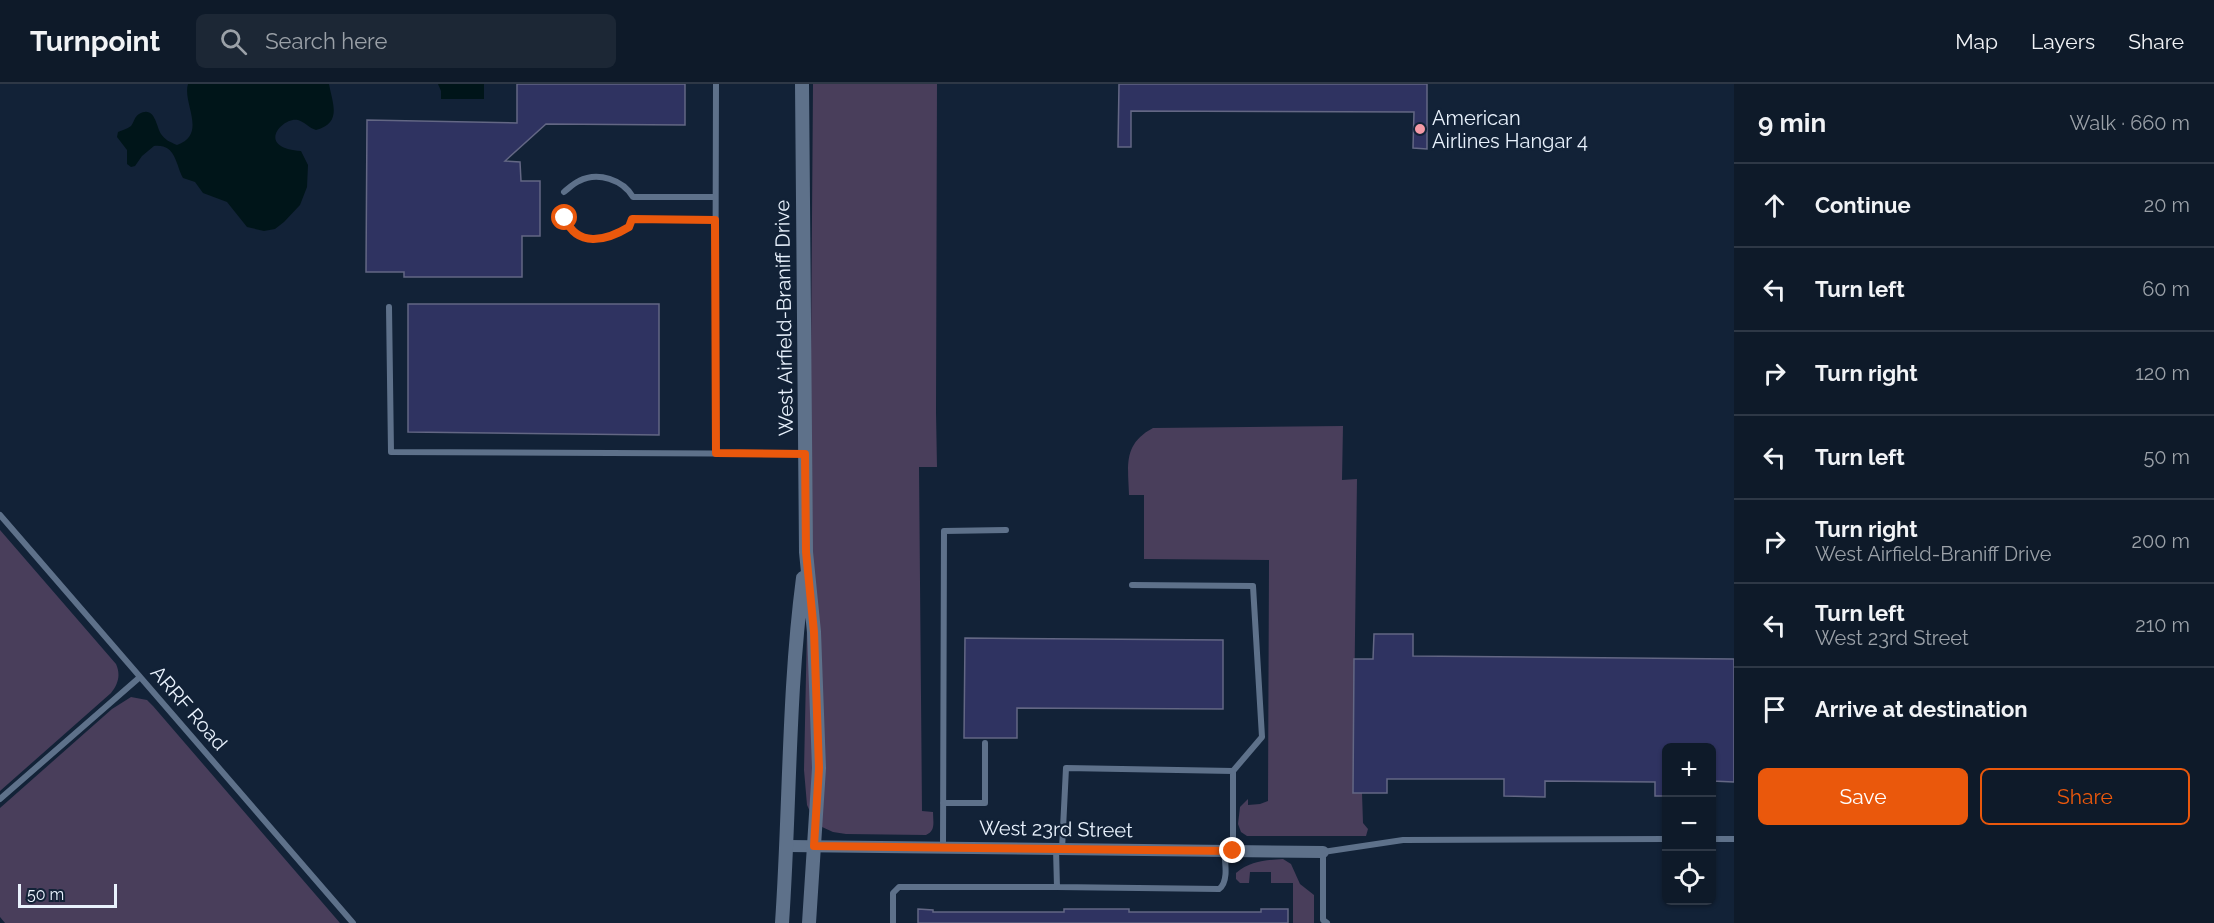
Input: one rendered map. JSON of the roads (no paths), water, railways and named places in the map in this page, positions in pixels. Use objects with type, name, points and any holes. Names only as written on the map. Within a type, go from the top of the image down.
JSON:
[{"type":"street","name":"West Airfield-Braniff Drive","points":[[802,84],[806,552],[814,632],[819,768],[809,923]]},
{"type":"street","name":"West Airfield-Braniff Drive","points":[[782,923],[788,846],[796,630],[806,552]]},
{"type":"street","name":"West 23rd Street","points":[[788,846],[1323,852]]},
{"type":"lane","points":[[716,453],[717,84]]},
{"type":"lane","points":[[564,192],[581,179],[604,176],[627,187],[633,197],[715,196]]},
{"type":"lane","points":[[565,218],[569,228],[580,237],[601,240],[629,227],[632,219],[715,220]]},
{"type":"lane","points":[[389,307],[391,452],[805,454]]},
{"type":"lane","name":"ARRF Road","points":[[0,515],[353,923]]},
{"type":"lane","points":[[943,848],[944,531],[1006,531]]},
{"type":"lane","points":[[893,923],[892,893],[899,887],[1219,889],[1223,887],[1229,851],[1233,771],[1262,737],[1253,586],[1132,585]]},
{"type":"lane","points":[[0,799],[140,677]]},
{"type":"lane","points":[[943,803],[985,803],[985,743]]},
{"type":"lane","points":[[1057,887],[1066,768],[1233,771]]},
{"type":"lane","points":[[1327,923],[1323,920],[1323,852],[1403,840],[1662,839]]},
{"type":"lane","points":[[1716,839],[1734,839]]},
{"type":"place","name":"American Airlines Hangar 4","points":[[1420,129]]}]
